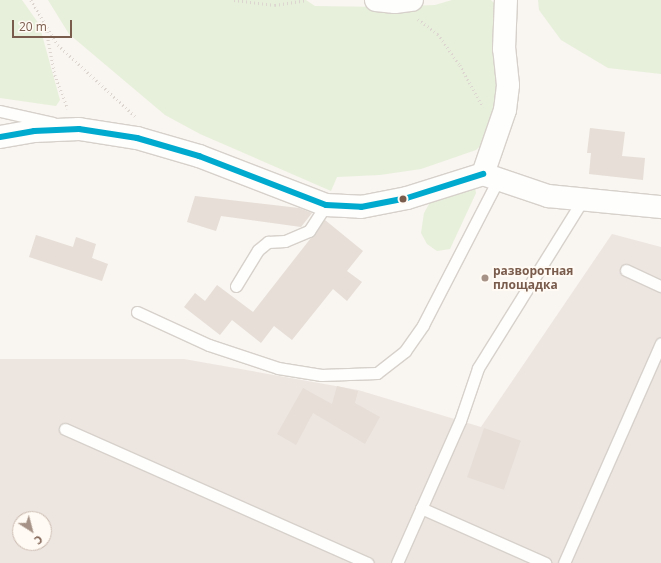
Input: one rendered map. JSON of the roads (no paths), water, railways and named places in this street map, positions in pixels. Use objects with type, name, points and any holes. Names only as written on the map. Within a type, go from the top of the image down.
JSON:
[{"type":"street","points":[[490,177],[494,142],[505,110],[508,85],[504,49],[505,0]]},
{"type":"street","points":[[0,137],[34,131],[79,129],[137,138],[199,156],[326,205],[361,207],[407,198],[490,177],[548,196],[582,201],[661,207]]},
{"type":"lane","points":[[0,111],[79,129]]},
{"type":"lane","points":[[137,312],[209,345],[278,368],[321,375],[377,373],[405,351],[423,325],[490,177]]},
{"type":"lane","points":[[397,563],[460,421],[478,368],[582,201]]},
{"type":"lane","points":[[236,286],[258,250],[268,242],[292,239],[309,231],[326,205]]},
{"type":"lane","points":[[626,270],[661,286]]},
{"type":"lane","points":[[564,563],[661,343]]},
{"type":"lane","points":[[65,429],[368,563]]},
{"type":"lane","points":[[421,508],[545,563]]},
{"type":"place","name":"разворотная площадка","points":[[485,278]]}]
